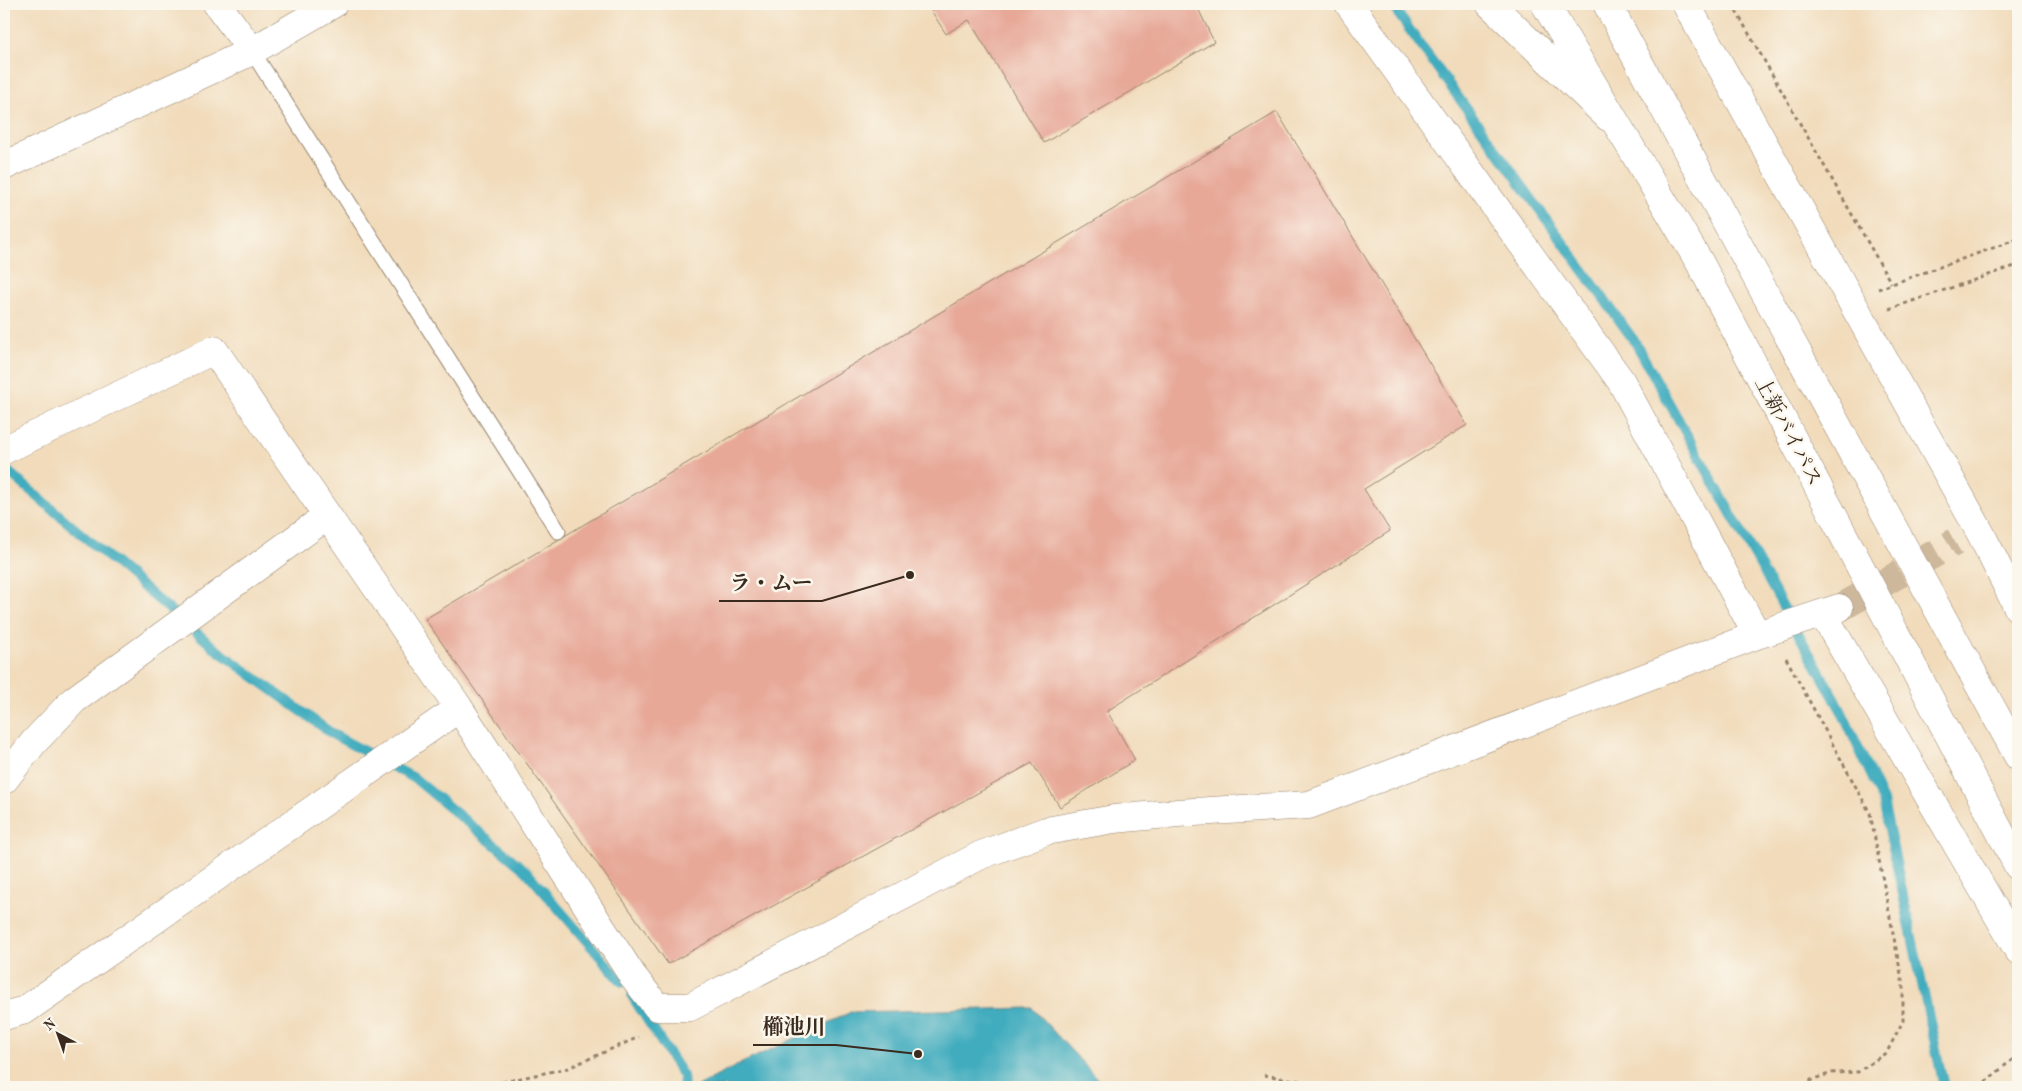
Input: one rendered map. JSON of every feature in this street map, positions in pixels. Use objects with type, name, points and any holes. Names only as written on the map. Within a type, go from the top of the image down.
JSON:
[{"type":"main road","points":[[217,4],[252,52]]},
{"type":"main road","points":[[4,166],[252,52],[333,4]]},
{"type":"main road","points":[[1349,4],[1621,381],[1764,633]]},
{"type":"main road","points":[[1490,4],[1620,128]]},
{"type":"main road","name":"上新バイパス","points":[[1545,4],[1700,263],[2018,866]]},
{"type":"main road","points":[[1607,4],[2018,756]]},
{"type":"main road","points":[[1686,4],[1981,534],[2018,608]]},
{"type":"main road","points":[[4,450],[214,350],[459,708],[632,975],[657,1007],[690,1007],[980,855],[1046,831],[1114,819],[1178,813],[1309,806],[1764,633],[1831,611],[2018,950]]},
{"type":"main road","points":[[4,780],[34,742],[74,700],[327,516]]},
{"type":"main road","points":[[4,1016],[25,1010],[459,708]]},
{"type":"lane","points":[[252,52],[558,531]]},
{"type":"path","points":[[1732,4],[1891,283],[2018,239]]},
{"type":"path","points":[[1861,318],[2018,265]]},
{"type":"path","points":[[1764,633],[1870,813],[1903,985],[1903,1021],[1887,1052],[1858,1072],[1832,1074],[1811,1080],[1809,1087]]},
{"type":"path","points":[[479,1087],[568,1068],[640,1037]]},
{"type":"path","points":[[1979,1087],[2018,1055]]},
{"type":"path","points":[[1264,1075],[1337,1087]]},
{"type":"water","points":[[1032,1008],[1105,1087],[696,1087],[742,1063],[851,1012]]},
{"type":"building","points":[[927,4],[1196,4],[1214,42],[1044,143],[969,20],[946,34]]},
{"type":"building","points":[[1277,112],[1467,425],[1364,489],[1390,531],[1107,711],[1135,760],[1060,807],[1032,763],[668,964],[425,619]]},
{"type":"waterway","points":[[1391,4],[1635,342],[1841,710],[1883,801],[1944,1087]]},
{"type":"waterway","points":[[4,468],[217,650],[334,735],[414,778],[526,871],[622,982]]},
{"type":"waterway","points":[[632,996],[683,1076],[684,1087]]},
{"type":"tunnel","points":[[1840,608],[1955,542]]},
{"type":"place","name":"ラ・ムー","points":[[910,575]]},
{"type":"place","name":"櫛池川","points":[[918,1054]]}]
